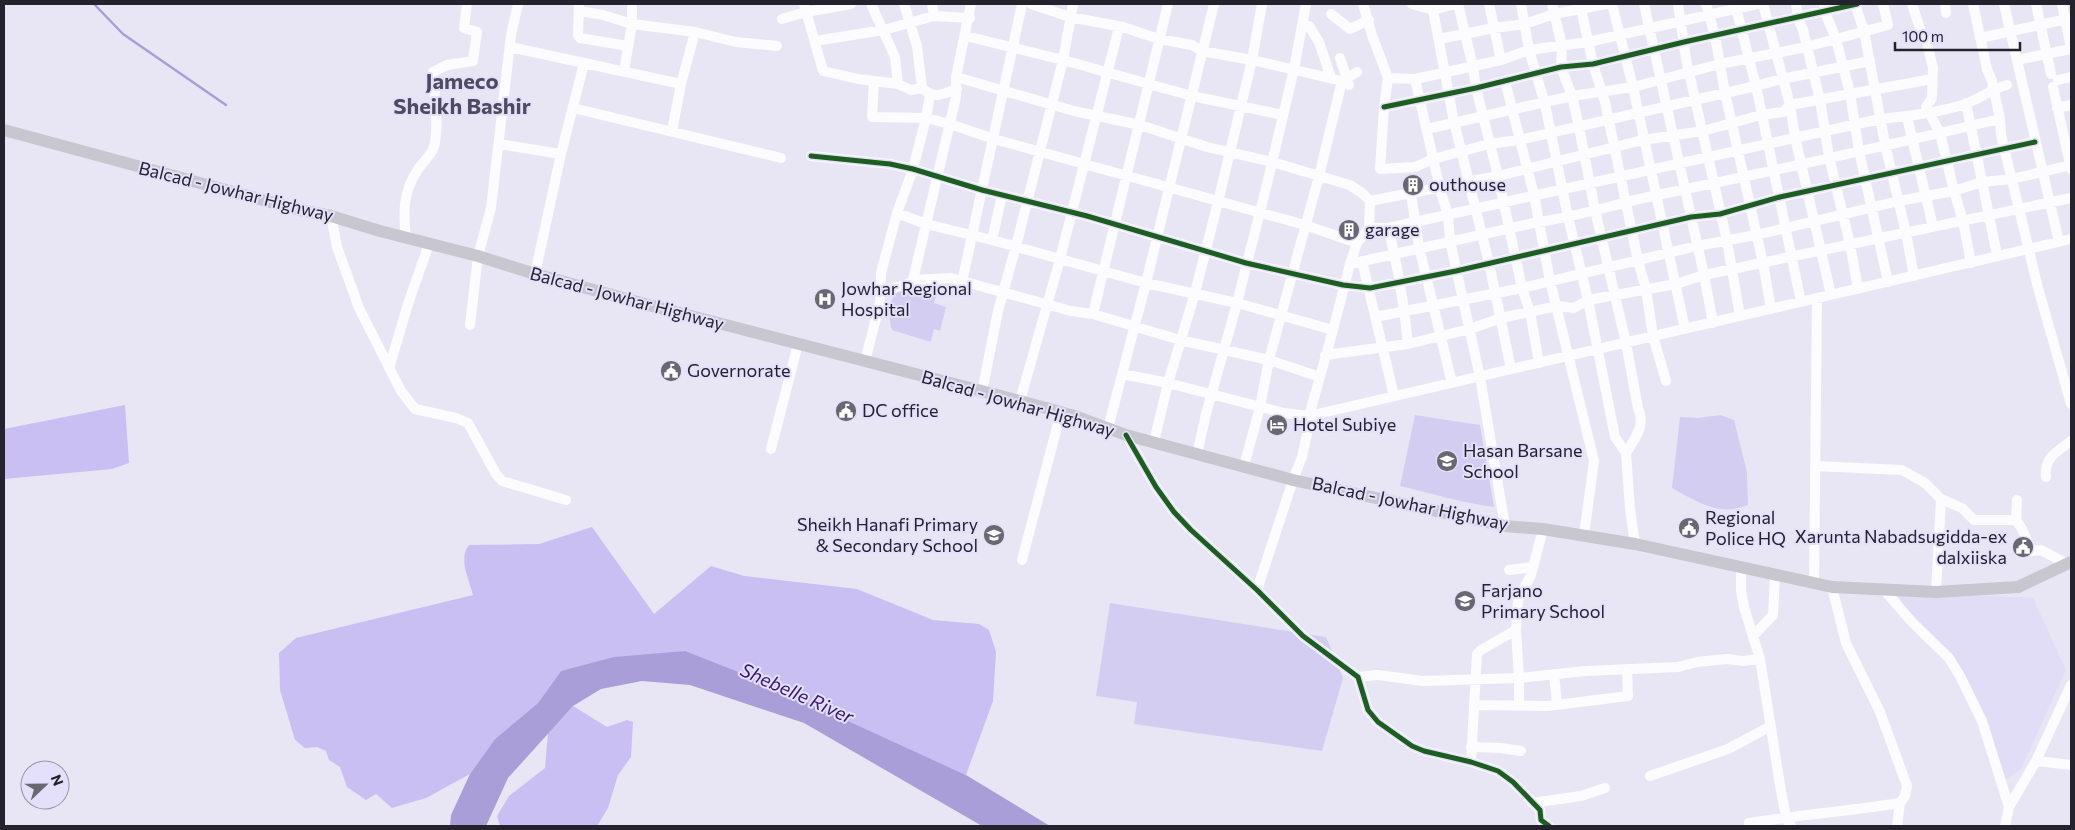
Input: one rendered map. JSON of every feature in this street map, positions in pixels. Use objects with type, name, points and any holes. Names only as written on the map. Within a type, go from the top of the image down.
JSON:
[{"type":"main road","name":"Balcad - Jowhar Highway","points":[[4,130],[300,210],[331,216],[406,238],[478,256],[535,274],[1061,412],[1126,435],[1292,480],[1505,526],[1543,529],[1635,544],[1832,587],[1885,591],[1936,592],[2018,586],[2069,563]]},
{"type":"street","points":[[406,238],[403,213],[408,187],[415,173],[433,150],[435,131],[433,72],[447,65],[473,61],[477,32],[464,28],[467,4]]},
{"type":"street","points":[[470,325],[478,256],[491,208],[510,47],[518,4]]},
{"type":"street","points":[[624,71],[632,24],[632,4]]},
{"type":"street","points":[[782,19],[805,8],[851,4]]},
{"type":"street","points":[[871,4],[895,57],[898,84]]},
{"type":"street","points":[[865,361],[880,304],[881,273],[926,118],[926,92],[904,4]]},
{"type":"street","points":[[932,4],[934,16]]},
{"type":"street","points":[[913,280],[950,124],[957,89],[956,77],[972,4]]},
{"type":"street","points":[[962,282],[1022,4]]},
{"type":"street","points":[[1031,4],[1159,39],[1192,45],[1202,51],[1346,81]]},
{"type":"street","points":[[982,392],[1003,294],[1038,151],[1063,60],[1073,4]]},
{"type":"street","points":[[1093,314],[1168,4]]},
{"type":"street","points":[[1108,428],[1170,189],[1214,4]]},
{"type":"street","points":[[1154,442],[1168,383],[1195,293],[1218,202],[1252,60],[1262,4]]},
{"type":"street","points":[[1197,454],[1272,162],[1294,69],[1306,4]]},
{"type":"street","points":[[1363,4],[1388,78],[1384,106],[1380,169],[1415,167],[1433,159],[1489,144],[1550,134],[1782,79],[1870,61]]},
{"type":"street","points":[[1412,4],[1433,10],[1457,4],[1517,257],[1522,288],[1530,312],[1539,363]]},
{"type":"street","points":[[1489,4],[1501,60]]},
{"type":"street","points":[[1521,4],[1529,50],[1545,104],[1568,217],[1576,243],[1616,437],[1626,453],[1630,509],[1635,544]]},
{"type":"street","points":[[1439,39],[1525,24],[1553,9],[1606,4]]},
{"type":"street","points":[[1612,4],[1663,224],[1685,329]]},
{"type":"street","points":[[1644,4],[1713,323]]},
{"type":"street","points":[[1678,4],[1684,42],[1727,241],[1740,316]]},
{"type":"street","points":[[1706,4],[1715,36],[1725,93],[1739,150],[1771,309]]},
{"type":"street","points":[[1388,78],[1415,79],[1501,60],[1529,50],[1588,42],[1710,15],[1736,6],[1757,4]]},
{"type":"street","points":[[1763,4],[1790,106],[1813,221],[1831,295]]},
{"type":"street","points":[[1796,4],[1820,100],[1829,157],[1850,244],[1858,289]]},
{"type":"street","points":[[1384,106],[1476,88],[1562,67],[1593,64],[1684,42],[1798,18],[1825,8],[1855,4],[1864,31],[1885,144],[1893,172],[1914,276]]},
{"type":"street","points":[[1427,130],[1454,122],[1545,104],[1572,96],[1632,87],[1720,64],[1806,47],[1888,25],[1883,4]]},
{"type":"street","points":[[1912,4],[1922,35],[1926,39],[1933,68],[1932,98],[1926,107],[1940,133],[1963,221],[1971,263]]},
{"type":"street","points":[[1973,4],[2000,119],[2001,135],[2029,249],[2071,404]]},
{"type":"street","points":[[2004,4],[2059,242]]},
{"type":"street","points":[[1375,318],[1522,288],[1638,262],[1697,246],[1756,235],[1842,214],[1954,191],[1982,182],[2071,167],[2068,135],[2057,108],[2054,80],[2036,4]]},
{"type":"street","points":[[2017,60],[2071,48],[2068,18],[2062,4]]},
{"type":"street","points":[[1736,6],[1756,86],[1800,302]]},
{"type":"street","points":[[1580,7],[1593,64],[1602,90],[1638,262],[1646,289],[1653,336],[1666,381]]},
{"type":"street","points":[[628,46],[580,38],[578,35],[579,8],[632,24],[695,32],[736,42],[776,46]]},
{"type":"street","points":[[805,8],[823,71],[858,79],[898,84],[911,90],[926,92],[936,96],[957,89]]},
{"type":"street","points":[[1825,8],[1836,39],[1850,93],[1859,151],[1888,282]]},
{"type":"street","points":[[1553,9],[1562,46],[1562,67],[1572,96],[1579,126],[1589,184],[1608,268],[1616,294],[1638,408],[1642,417],[1641,428],[1626,453]]},
{"type":"street","points":[[1433,10],[1454,122],[1489,263],[1511,369]]},
{"type":"street","points":[[1331,14],[1350,30],[1369,20]]},
{"type":"street","points":[[815,41],[884,30],[934,16],[970,18]]},
{"type":"street","points":[[1980,38],[2068,18]]},
{"type":"street","points":[[1310,26],[1319,42],[1331,78]]},
{"type":"street","points":[[1020,401],[1060,259],[1119,27]]},
{"type":"street","points":[[672,132],[681,84],[695,32]]},
{"type":"street","points":[[966,36],[1063,60],[1192,96],[1283,115]]},
{"type":"street","points":[[510,47],[681,84]]},
{"type":"street","points":[[1244,466],[1260,407],[1268,360],[1294,273],[1305,225],[1346,81],[1340,58]]},
{"type":"street","points":[[535,274],[561,154],[584,63]]},
{"type":"street","points":[[1346,81],[1357,72]]},
{"type":"street","points":[[956,77],[1074,111],[1140,125],[1230,153],[1272,162],[1350,185],[1370,201],[1369,228],[1357,243],[1343,285],[1334,330],[1308,416],[1307,434],[1302,457],[1292,480],[1257,590]]},
{"type":"street","points":[[2054,80],[2071,77]]},
{"type":"street","points":[[1415,79],[1440,189],[1448,215],[1450,241],[1480,377],[1505,526]]},
{"type":"street","points":[[1370,201],[1440,189],[1643,140],[1703,131],[1761,115],[1783,112],[1790,106],[1850,93],[1932,79]]},
{"type":"street","points":[[874,81],[872,117],[926,118],[950,124],[994,139],[1305,225],[1357,243]]},
{"type":"street","points":[[1505,81],[1534,195],[1550,281],[1594,461],[1584,535]]},
{"type":"street","points":[[1369,228],[1388,228],[1880,119],[1907,117],[1966,103],[1993,88],[2007,85]]},
{"type":"street","points":[[1966,103],[1997,255]]},
{"type":"street","points":[[2057,108],[2071,105]]},
{"type":"street","points":[[573,108],[782,158]]},
{"type":"street","points":[[1907,117],[1933,227]]},
{"type":"street","points":[[1350,264],[1509,228],[1568,217],[1625,202],[1744,178],[2000,119]]},
{"type":"street","points":[[811,156],[890,164],[912,169],[937,178],[1072,213],[1246,263],[1343,285],[1370,288],[1456,271],[1691,217],[1720,214],[1780,197],[2035,142]]},
{"type":"street","points":[[500,144],[561,154]]},
{"type":"street","points":[[1411,194],[1419,248],[1452,383]]},
{"type":"street","points":[[992,240],[1002,195]]},
{"type":"street","points":[[1326,355],[1408,344],[1470,329],[1501,318],[1557,306],[1574,308],[1588,300],[1676,284],[1704,275],[2071,198]]},
{"type":"street","points":[[897,213],[926,224],[1016,246],[1146,283],[1237,303],[1334,330]]},
{"type":"street","points":[[331,216],[337,247],[359,308],[401,391],[415,409],[456,418],[468,424],[496,474],[502,481],[566,500]]},
{"type":"street","points":[[1388,228],[1395,253],[1405,311],[1408,344]]},
{"type":"street","points":[[1122,374],[1168,383],[1260,407],[1308,416],[1971,263],[1997,255],[2071,240]]},
{"type":"street","points":[[389,368],[429,244]]},
{"type":"street","points":[[1362,261],[1370,288],[1375,318],[1394,396]]},
{"type":"street","points":[[880,291],[906,285],[913,280],[943,277],[1003,294],[1072,311],[1093,314],[1180,340],[1268,360],[1320,376]]},
{"type":"street","points":[[1814,583],[1817,298]]},
{"type":"street","points":[[771,449],[798,344]]},
{"type":"street","points":[[1022,560],[1061,412]]},
{"type":"street","points":[[1126,435],[1156,487],[1174,512],[1190,530],[1257,590],[1303,636],[1358,677],[1368,710],[1378,722],[1418,748],[1498,771],[1513,782],[1540,810],[1541,820],[1549,826]]},
{"type":"street","points":[[2046,477],[2046,468],[2050,457],[2071,441]]},
{"type":"street","points":[[1815,466],[1902,470],[1925,483],[1941,499],[1962,508],[1974,520],[2016,520]]},
{"type":"street","points":[[1936,592],[1941,499]]},
{"type":"street","points":[[2017,500],[2016,520],[2032,551],[2041,550],[2069,563]]},
{"type":"street","points":[[1519,705],[1516,630],[1518,600],[1533,567],[1543,529]]},
{"type":"street","points":[[1509,570],[1533,567]]},
{"type":"street","points":[[1741,568],[1741,591],[1752,636],[1760,659],[1781,791],[1789,822]]},
{"type":"street","points":[[1752,636],[1773,615],[1776,575]]},
{"type":"street","points":[[1832,587],[1846,643],[1880,712],[1906,786],[1905,796],[1900,803],[1897,826]]},
{"type":"street","points":[[1885,591],[1912,622],[1949,658],[1960,676],[1982,722],[2009,806]]},
{"type":"street","points":[[1471,762],[1478,652],[1516,630]]},
{"type":"street","points":[[1358,677],[1378,674],[1423,681],[1519,678],[1554,674],[1678,667],[1697,662],[1727,659],[1743,661],[1760,659]]},
{"type":"street","points":[[1474,705],[1548,706],[1628,696],[1627,669]]},
{"type":"street","points":[[1554,674],[1557,704]]},
{"type":"street","points":[[2005,826],[2009,806],[2036,761],[2071,685]]},
{"type":"street","points":[[1650,776],[1728,749],[1771,726]]},
{"type":"street","points":[[1471,747],[1520,751]]},
{"type":"street","points":[[2036,761],[2071,765]]},
{"type":"street","points":[[1532,803],[1581,796],[1605,788]]},
{"type":"street","points":[[1749,826],[1749,823],[1789,822],[1900,803]]},
{"type":"shaded area","points":[[904,287],[936,296],[934,303],[946,307],[940,331],[934,329],[931,342],[892,330],[890,306],[895,296]]},
{"type":"shaded area","points":[[125,405],[129,463],[112,469],[4,479],[4,429]]},
{"type":"shaded area","points":[[1415,415],[1480,425],[1494,507],[1400,486]]},
{"type":"shaded area","points":[[1720,415],[1734,420],[1747,472],[1748,505],[1737,508],[1718,509],[1700,503],[1672,488],[1680,417],[1698,418]]},
{"type":"shaded area","points":[[592,527],[654,614],[711,566],[744,576],[857,589],[933,620],[979,624],[989,630],[996,652],[993,701],[966,775],[759,680],[684,651],[561,671],[538,703],[495,739],[470,774],[426,798],[392,808],[376,794],[366,800],[347,787],[340,767],[329,760],[326,751],[317,747],[305,748],[295,740],[280,690],[279,653],[296,638],[473,595],[464,563],[464,556],[469,545],[539,544]]},
{"type":"shaded area","points":[[1963,595],[2033,598],[2066,670],[2021,769],[2005,780],[1987,720],[1956,660],[1904,607],[1899,596]]},
{"type":"shaded area","points":[[1110,603],[1326,637],[1343,678],[1322,751],[1134,724],[1137,702],[1096,696]]},
{"type":"shaded area","points":[[685,651],[759,680],[966,775],[1050,826],[982,826],[804,723],[690,685],[642,681],[601,689],[573,706],[508,778],[486,826],[450,826],[451,815],[470,774],[495,739],[538,703],[561,671],[614,657]]},
{"type":"shaded area","points":[[573,706],[607,727],[627,720],[633,722],[631,757],[618,775],[608,808],[597,826],[500,826],[497,816],[509,796],[545,768],[548,733]]},
{"type":"waterway","points":[[94,4],[123,34],[226,105]]},
{"type":"cycle path","points":[[1384,107],[1476,88],[1561,67],[1593,64],[1857,4]]},
{"type":"cycle path","points":[[811,156],[890,164],[913,169],[982,190],[1087,216],[1246,263],[1343,285],[1370,288],[1456,271],[1691,217],[1720,214],[1780,197],[2035,142]]},
{"type":"cycle path","points":[[1126,435],[1156,487],[1174,512],[1303,636],[1358,677],[1368,710],[1378,722],[1412,746],[1424,751],[1471,762],[1498,771],[1513,782],[1540,810],[1541,820],[1549,826]]},
{"type":"place","name":"outhouse","points":[[1413,185]]},
{"type":"place","name":"garage","points":[[1349,230]]},
{"type":"place","name":"Jowhar Regional Hospital","points":[[825,299]]},
{"type":"place","name":"Governorate","points":[[671,371]]},
{"type":"place","name":"DC office","points":[[846,411]]},
{"type":"place","name":"Hotel Subiye","points":[[1277,425]]},
{"type":"place","name":"Hasan Barsane School","points":[[1447,461]]},
{"type":"place","name":"Regional Police HQ","points":[[1689,528]]},
{"type":"place","name":"Sheikh Hanafi Primary & Secondary School","points":[[994,535]]},
{"type":"place","name":"Xarunta Nabadsugidda-ex dalxiiska","points":[[2023,547]]},
{"type":"place","name":"Farjano Primary School","points":[[1465,601]]},
{"type":"district","name":"Jameco Sheikh Bashir","points":[[462,94]]},
{"type":"water label","name":"Shebelle River","points":[[797,693]]}]
